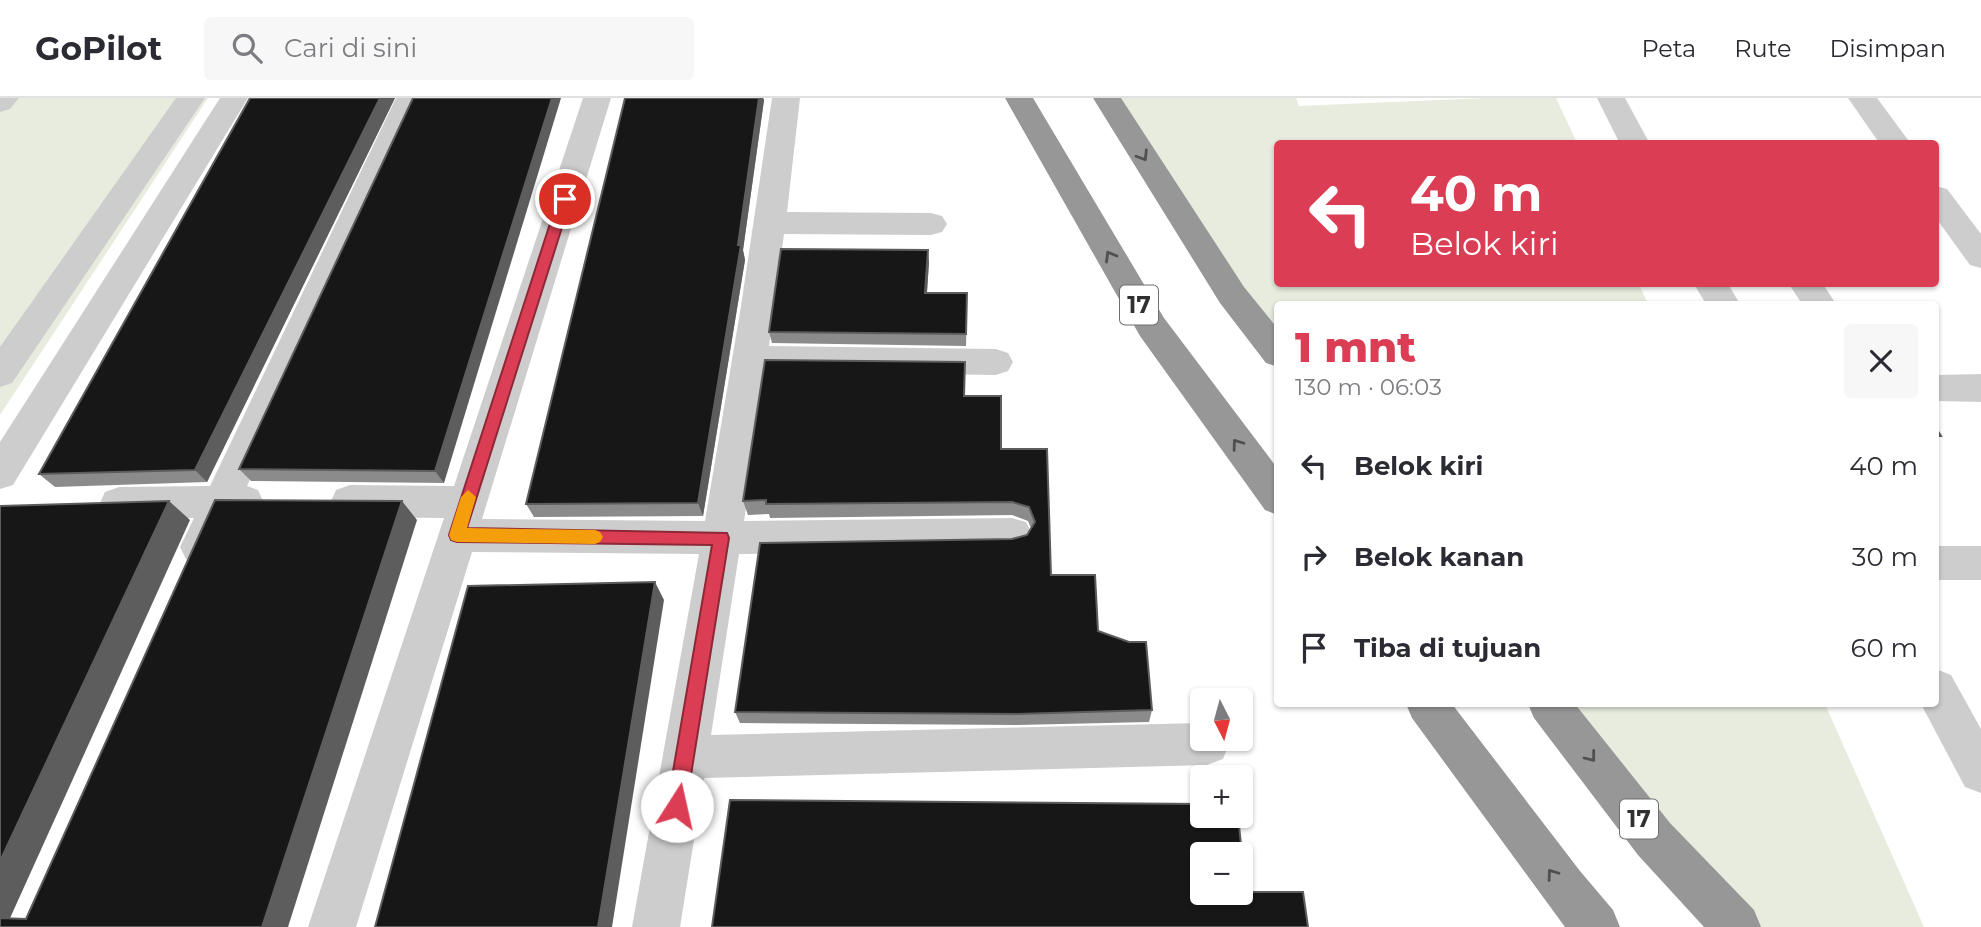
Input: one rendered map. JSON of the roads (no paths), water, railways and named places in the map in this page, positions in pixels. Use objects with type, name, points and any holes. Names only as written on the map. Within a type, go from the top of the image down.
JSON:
[{"type":"highway","name":"17","points":[[1019,98],[1152,327],[1274,494]]},
{"type":"highway","points":[[1107,98],[1232,295],[1274,349]]},
{"type":"highway","points":[[1429,707],[1563,888],[1596,927]]},
{"type":"highway","name":"17","points":[[1551,707],[1654,839],[1737,927]]},
{"type":"street","points":[[0,103],[5,98]]},
{"type":"street","points":[[0,374],[191,98]]},
{"type":"street","points":[[5,496],[234,98]]},
{"type":"street","points":[[187,576],[410,98]]},
{"type":"street","points":[[332,927],[597,98]]},
{"type":"street","points":[[656,927],[750,359],[771,223],[786,98]]},
{"type":"street","points":[[1611,98],[1633,140]]},
{"type":"street","points":[[1862,98],[1893,140]]},
{"type":"street","points":[[1939,200],[1981,257]]},
{"type":"street","points":[[771,223],[930,224]]},
{"type":"street","points":[[750,359],[996,362]]},
{"type":"street","points":[[1939,388],[1981,388]]},
{"type":"street","points":[[83,505],[221,500],[275,501]]},
{"type":"street","points":[[316,501],[462,518],[721,538],[1012,534]]},
{"type":"street","points":[[1939,563],[1981,563]]},
{"type":"street","points":[[1939,695],[1981,772]]},
{"type":"street","points":[[685,757],[1190,744]]}]
